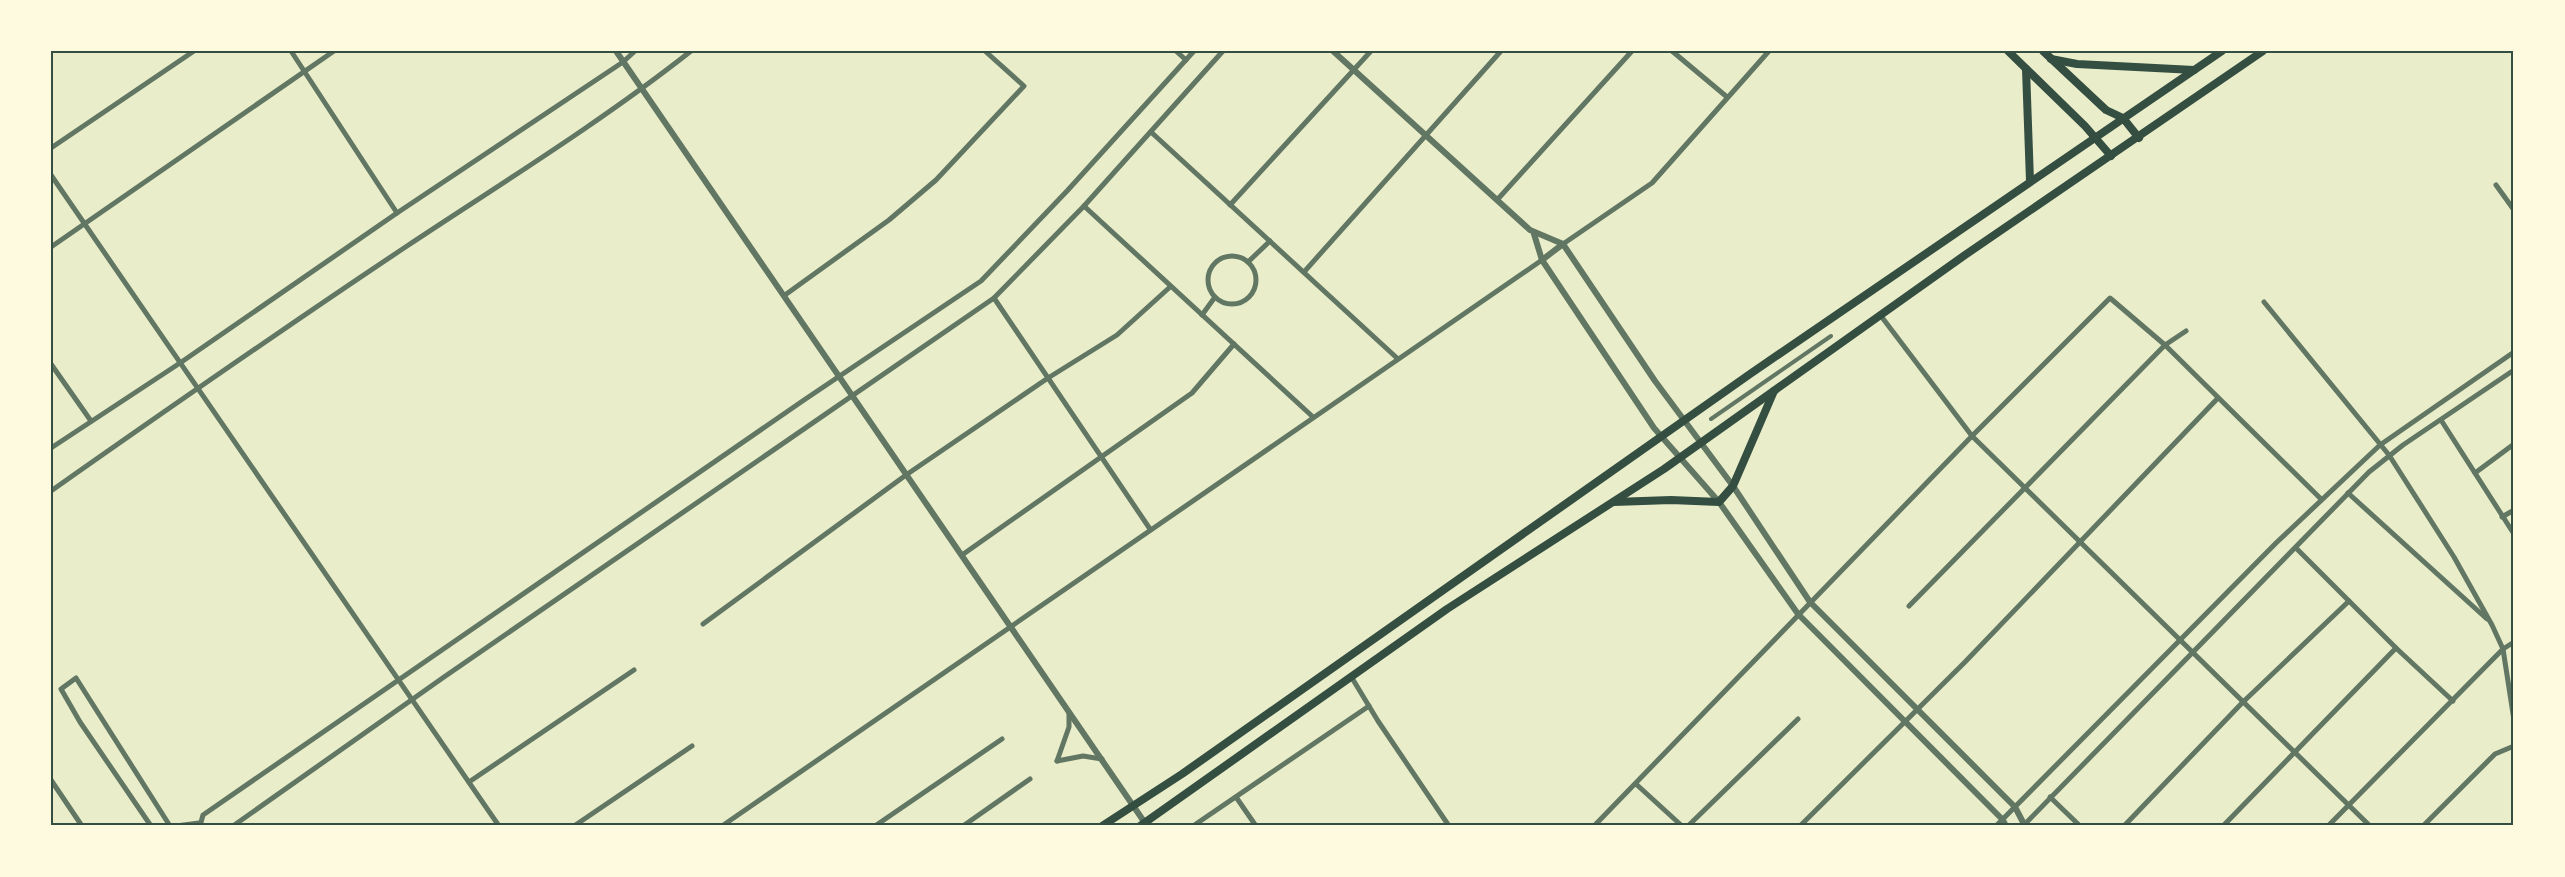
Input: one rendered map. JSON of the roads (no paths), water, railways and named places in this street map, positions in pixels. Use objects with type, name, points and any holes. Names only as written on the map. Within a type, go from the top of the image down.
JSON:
[{"type":"main road","points":[[2008,51],[2095,136],[2111,156]]},
{"type":"main road","points":[[2043,51],[2106,110],[2123,118],[2139,138]]},
{"type":"main road","points":[[1102,826],[1191,768],[1512,541],[2095,136],[2222,51]]},
{"type":"main road","points":[[1144,825],[1447,609],[1701,443],[1965,255],[2263,51]]},
{"type":"main road","points":[[2051,59],[2077,64],[2194,70]]},
{"type":"main road","points":[[2026,69],[2030,181]]},
{"type":"main road","points":[[1611,503],[1671,500],[1719,502],[1733,486],[1774,391]]},
{"type":"street","points":[[51,148],[194,51]]},
{"type":"street","points":[[291,51],[397,213]]},
{"type":"street","points":[[51,247],[334,51]]},
{"type":"street","points":[[616,51],[1134,805],[1144,825]]},
{"type":"street","points":[[51,448],[623,62],[635,51]]},
{"type":"street","points":[[51,491],[197,388],[642,90],[691,51]]},
{"type":"street","points":[[785,296],[889,220],[936,180],[1024,86],[985,51]]},
{"type":"street","points":[[1176,51],[1186,60]]},
{"type":"street","points":[[176,826],[200,825],[203,815],[839,376],[981,281],[1075,183],[1194,51]]},
{"type":"street","points":[[233,826],[411,700],[994,298],[1084,206],[1223,51]]},
{"type":"street","points":[[1333,51],[1534,234],[1563,244],[1684,422],[1733,486],[1810,602],[2015,807],[2024,825],[2348,493],[2389,455],[2514,370]]},
{"type":"street","points":[[1230,205],[1371,51]]},
{"type":"street","points":[[1304,272],[1501,51]]},
{"type":"street","points":[[1497,200],[1632,51]]},
{"type":"street","points":[[1672,51],[1728,98]]},
{"type":"street","points":[[722,826],[1652,183],[1769,51]]},
{"type":"street","points":[[1151,132],[1398,359]]},
{"type":"street","points":[[51,175],[499,826]]},
{"type":"street","points":[[2496,185],[2514,210]]},
{"type":"street","points":[[1084,206],[1312,417]]},
{"type":"street","points":[[1534,234],[1542,260],[1662,438],[1719,502],[1798,614],[2004,823]]},
{"type":"street","points":[[1248,262],[1270,241]]},
{"type":"street","points":[[1226,256],[1241,256],[1253,266],[1257,281],[1252,295],[1239,304],[1223,303],[1215,297],[1211,293],[1207,278],[1213,264],[1226,256]]},
{"type":"street","points":[[703,624],[906,475],[1048,378],[1117,335],[1170,287]]},
{"type":"street","points":[[1203,315],[1215,297]]},
{"type":"street","points":[[994,298],[1150,529]]},
{"type":"street","points":[[1594,826],[1798,614],[2110,298],[2165,345],[2321,499]]},
{"type":"street","points":[[2264,302],[2389,455],[2454,557],[2503,649],[2514,720]]},
{"type":"street","points":[[1881,315],[1972,436],[2370,826]]},
{"type":"street","points":[[1908,606],[2165,345],[2186,331]]},
{"type":"street","points":[[1711,419],[1831,336]]},
{"type":"street","points":[[962,555],[1192,393],[1234,344]]},
{"type":"street","points":[[1996,826],[2004,823],[2015,807],[2321,499],[2380,444],[2514,352]]},
{"type":"street","points":[[51,364],[91,421]]},
{"type":"street","points":[[1800,826],[1916,708],[1965,662],[2218,399]]},
{"type":"street","points":[[2441,420],[2514,534]]},
{"type":"street","points":[[2475,473],[2514,444]]},
{"type":"street","points":[[2348,493],[2492,625]]},
{"type":"street","points":[[2502,517],[2514,510]]},
{"type":"street","points":[[2296,548],[2452,701]]},
{"type":"street","points":[[2124,826],[2242,703],[2349,601]]},
{"type":"street","points":[[2328,826],[2503,649],[2514,642]]},
{"type":"street","points":[[2223,826],[2396,648]]},
{"type":"street","points":[[469,782],[634,670]]},
{"type":"street","points":[[160,826],[151,826],[80,722],[61,689],[76,678],[170,826]]},
{"type":"street","points":[[1352,678],[1449,826]]},
{"type":"street","points":[[1193,826],[1369,706]]},
{"type":"street","points":[[1069,712],[1069,727],[1057,761],[1083,756],[1102,759]]},
{"type":"street","points":[[1688,826],[1798,719]]},
{"type":"street","points":[[875,826],[1002,739]]},
{"type":"street","points":[[574,826],[692,746]]},
{"type":"street","points":[[2423,826],[2495,754],[2514,746]]},
{"type":"street","points":[[963,826],[1030,779]]},
{"type":"street","points":[[51,780],[82,826]]},
{"type":"street","points":[[1636,784],[1682,826]]},
{"type":"street","points":[[1236,796],[1256,826]]},
{"type":"street","points":[[2049,797],[2080,826]]}]
